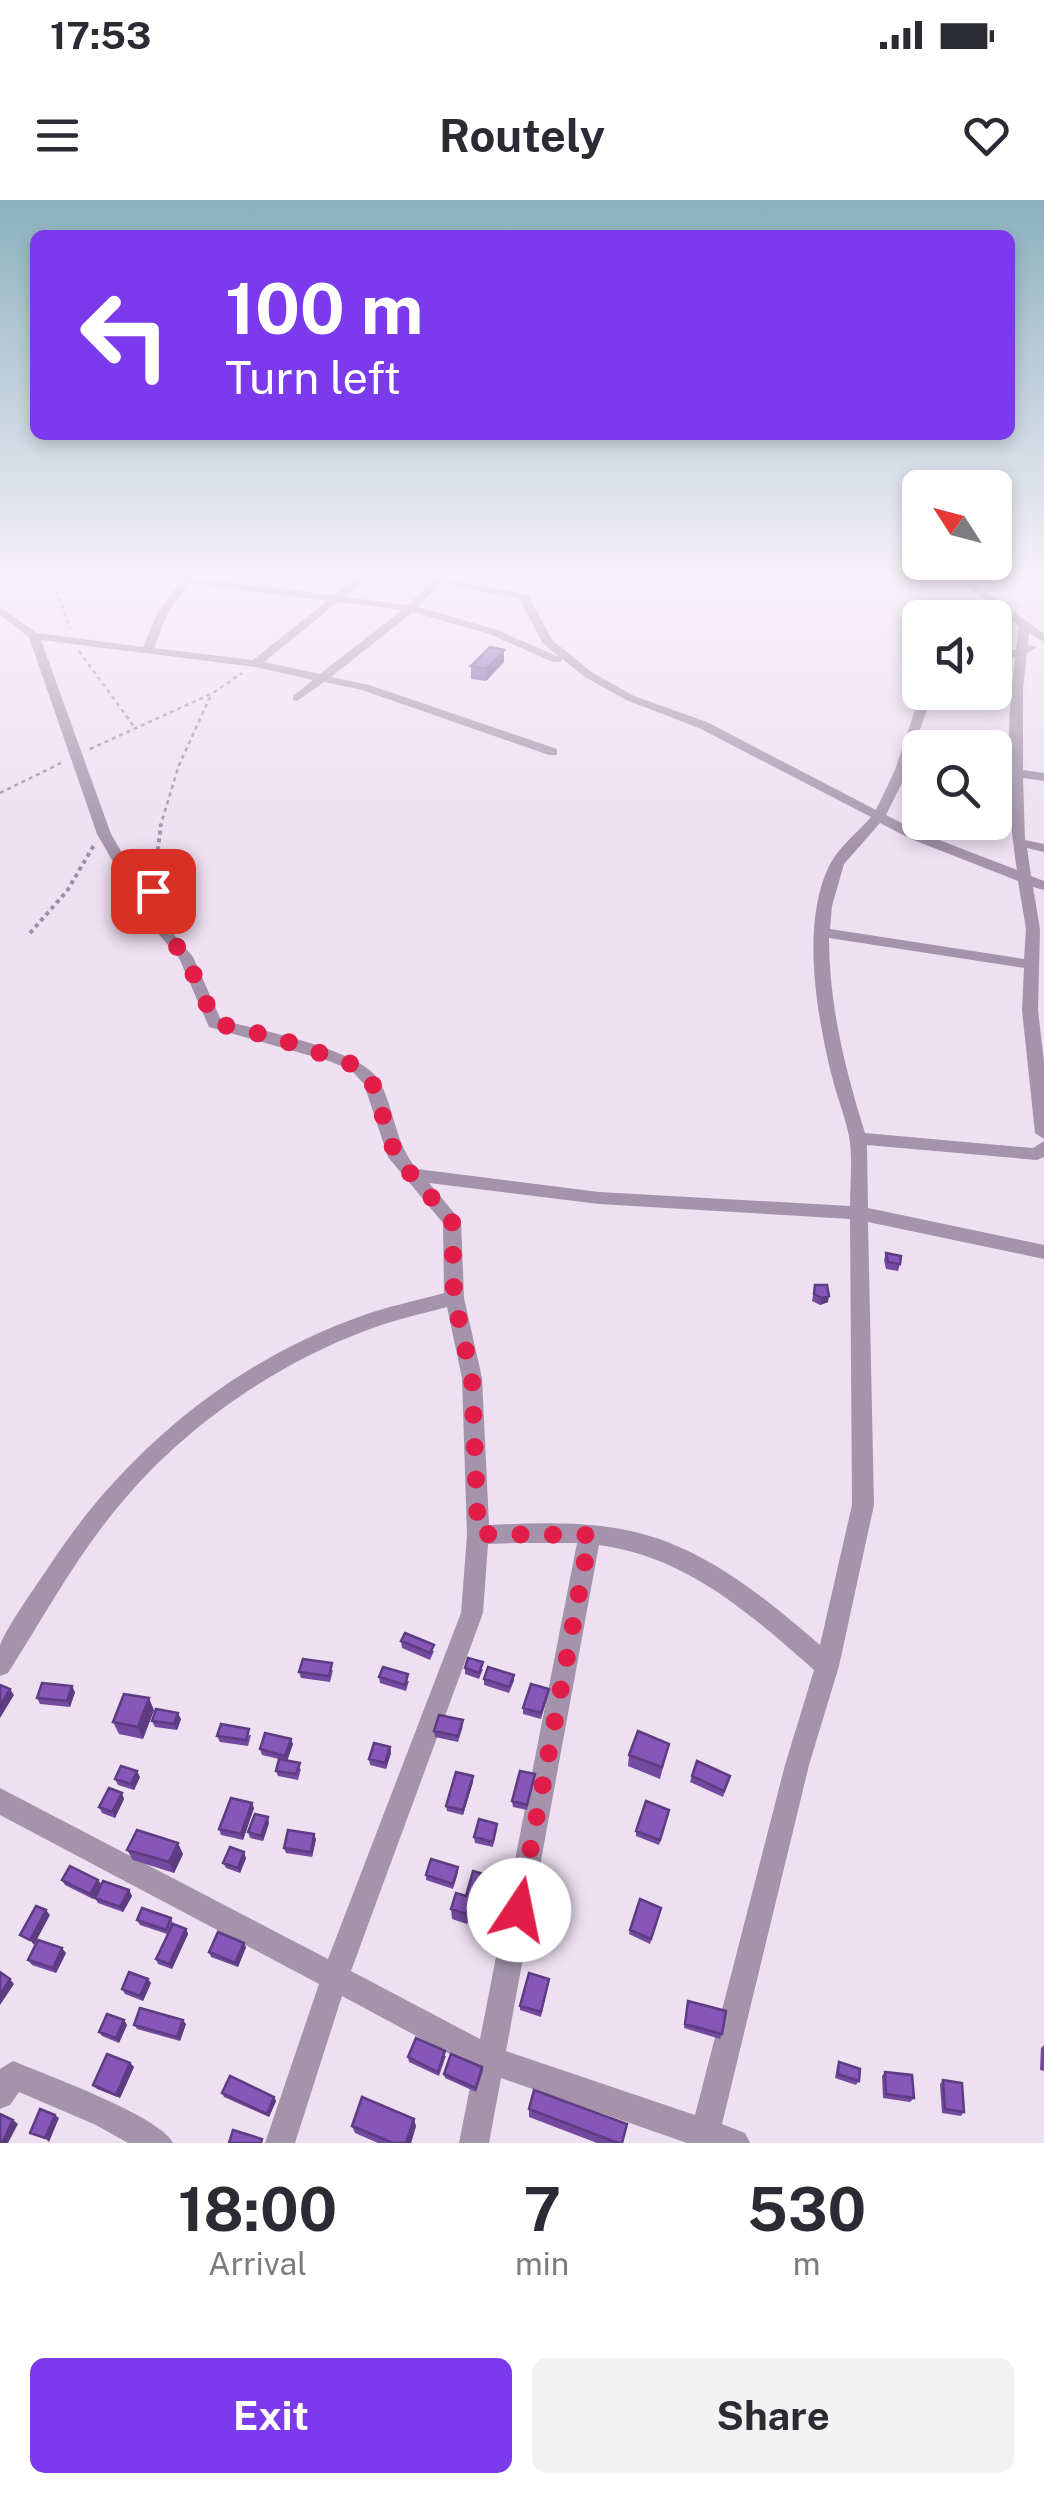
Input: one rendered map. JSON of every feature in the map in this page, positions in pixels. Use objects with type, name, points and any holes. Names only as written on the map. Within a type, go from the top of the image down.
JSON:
[{"type":"street","points":[[44,666],[104,834],[153,919],[186,957],[215,1023],[277,1038],[357,1066],[372,1082],[396,1157],[452,1221],[454,1298],[472,1378],[478,1534],[472,1613],[334,1979],[280,2143]]},
{"type":"street","points":[[264,666],[372,689],[552,752]]},
{"type":"street","points":[[297,698],[338,666]]},
{"type":"street","points":[[568,666],[630,698],[703,725],[878,818],[1044,886]]},
{"type":"street","points":[[576,666],[589,676]]},
{"type":"street","points":[[858,1138],[1037,1154],[1044,1146],[1030,1010],[1034,929],[1017,842],[1020,666]]},
{"type":"street","points":[[703,2139],[797,1765],[826,1666],[863,1505],[858,1138],[826,1004],[825,933],[833,874],[847,846],[878,818],[896,784],[921,710]]},
{"type":"street","points":[[1016,773],[1044,777]]},
{"type":"street","points":[[1017,842],[1044,848]]},
{"type":"street","points":[[825,933],[1030,964]]},
{"type":"street","points":[[411,1174],[599,1198],[859,1213],[1044,1252]]},
{"type":"street","points":[[0,1666],[94,1521],[135,1472],[193,1423],[292,1356],[354,1326],[454,1298]]},
{"type":"street","points":[[478,1534],[590,1535],[642,1544],[734,1588],[826,1666]]},
{"type":"street","points":[[474,2143],[590,1535]]},
{"type":"street","points":[[0,1801],[491,2060],[703,2139],[735,2143]]},
{"type":"street","points":[[4,2079],[106,2115],[158,2143]]},
{"type":"path","points":[[76,756],[213,692],[253,666]]},
{"type":"path","points":[[153,919],[153,862],[167,795],[213,692]]},
{"type":"path","points":[[0,793],[64,761],[68,775]]},
{"type":"path","points":[[30,933],[66,892],[77,868],[88,858],[94,846],[88,832]]},
{"type":"building","points":[[886,1253],[901,1256],[900,1264],[888,1262]]},
{"type":"building","points":[[815,1285],[827,1285],[829,1296],[814,1294]]},
{"type":"building","points":[[405,1633],[434,1645],[430,1653],[401,1641]]},
{"type":"building","points":[[468,1658],[483,1662],[479,1673],[465,1668]]},
{"type":"building","points":[[303,1659],[332,1663],[329,1676],[299,1672]]},
{"type":"building","points":[[383,1667],[408,1674],[405,1685],[379,1677]]},
{"type":"building","points":[[488,1667],[514,1675],[509,1687],[484,1679]]},
{"type":"building","points":[[42,1683],[72,1686],[67,1701],[37,1698]]},
{"type":"building","points":[[531,1684],[549,1689],[541,1713],[523,1708]]},
{"type":"building","points":[[0,1685],[10,1689],[0,1706]]},
{"type":"building","points":[[124,1694],[149,1698],[138,1727],[113,1722]]},
{"type":"building","points":[[156,1709],[178,1713],[174,1724],[152,1721]]},
{"type":"building","points":[[439,1715],[463,1720],[458,1736],[434,1731]]},
{"type":"building","points":[[221,1724],[249,1729],[246,1740],[217,1736]]},
{"type":"building","points":[[638,1731],[669,1744],[662,1767],[629,1755]]},
{"type":"building","points":[[265,1733],[291,1739],[285,1756],[260,1749]]},
{"type":"building","points":[[374,1743],[390,1747],[385,1763],[369,1759]]},
{"type":"building","points":[[279,1759],[300,1763],[296,1774],[276,1771]]},
{"type":"building","points":[[697,1761],[730,1776],[724,1791],[692,1776]]},
{"type":"building","points":[[121,1766],[137,1771],[131,1784],[115,1779]]},
{"type":"building","points":[[520,1771],[535,1774],[527,1805],[512,1801]]},
{"type":"building","points":[[456,1772],[473,1776],[463,1810],[446,1806]]},
{"type":"building","points":[[109,1788],[122,1793],[112,1812],[99,1807]]},
{"type":"building","points":[[231,1798],[252,1803],[241,1834],[219,1829]]},
{"type":"building","points":[[646,1801],[669,1810],[660,1840],[636,1831]]},
{"type":"building","points":[[255,1814],[268,1817],[261,1836],[248,1832]]},
{"type":"building","points":[[479,1819],[497,1824],[493,1842],[474,1837]]},
{"type":"building","points":[[137,1830],[178,1843],[169,1862],[127,1850]]},
{"type":"building","points":[[288,1830],[314,1834],[311,1852],[284,1848]]},
{"type":"building","points":[[230,1847],[244,1852],[238,1868],[223,1863]]},
{"type":"building","points":[[431,1859],[458,1867],[453,1884],[426,1875]]},
{"type":"building","points":[[70,1866],[98,1880],[90,1894],[62,1880]]},
{"type":"building","points":[[473,1871],[500,1879],[492,1906],[470,1900],[466,1914],[451,1909],[456,1893],[466,1896]]},
{"type":"building","points":[[103,1881],[129,1890],[120,1907],[95,1898]]},
{"type":"building","points":[[640,1899],[661,1908],[651,1939],[630,1930]]},
{"type":"building","points":[[36,1906],[46,1910],[30,1940],[20,1935]]},
{"type":"building","points":[[142,1908],[171,1918],[166,1930],[137,1920]]},
{"type":"building","points":[[173,1924],[186,1929],[169,1964],[156,1959]]},
{"type":"building","points":[[218,1932],[244,1943],[235,1963],[209,1952]]},
{"type":"building","points":[[38,1940],[62,1948],[53,1968],[28,1960]]},
{"type":"building","points":[[0,1972],[10,1979],[0,1995]]},
{"type":"building","points":[[129,1972],[148,1979],[140,1996],[122,1989]]},
{"type":"building","points":[[529,1973],[549,1979],[541,2012],[520,2006]]},
{"type":"building","points":[[688,2001],[726,2011],[722,2034],[685,2024]]},
{"type":"building","points":[[140,2008],[183,2020],[177,2037],[134,2025]]},
{"type":"building","points":[[107,2014],[124,2020],[116,2038],[99,2032]]},
{"type":"building","points":[[416,2038],[445,2051],[438,2072],[408,2057]]},
{"type":"building","points":[[107,2054],[130,2063],[116,2095],[93,2085]]},
{"type":"building","points":[[451,2054],[482,2067],[476,2088],[444,2074]]},
{"type":"building","points":[[839,2062],[860,2069],[859,2081],[838,2074]]},
{"type":"building","points":[[885,2072],[912,2075],[914,2098],[886,2094]]},
{"type":"building","points":[[230,2076],[274,2097],[267,2114],[222,2093]]},
{"type":"building","points":[[943,2080],[962,2083],[964,2112],[945,2109]]},
{"type":"building","points":[[534,2090],[627,2124],[622,2143],[529,2109]]},
{"type":"building","points":[[362,2097],[414,2119],[406,2143],[393,2143],[352,2126]]},
{"type":"building","points":[[40,2109],[55,2115],[45,2138],[30,2133]]},
{"type":"building","points":[[0,2114],[13,2120],[2,2143],[0,2143]]},
{"type":"building","points":[[233,2130],[262,2139],[261,2143],[229,2143]]},
{"type":"route","points":[[153,891],[153,919],[186,957],[215,1023],[277,1038],[357,1066],[372,1082],[396,1157],[452,1221],[454,1298],[472,1378],[478,1534],[590,1535],[519,1910]]}]
